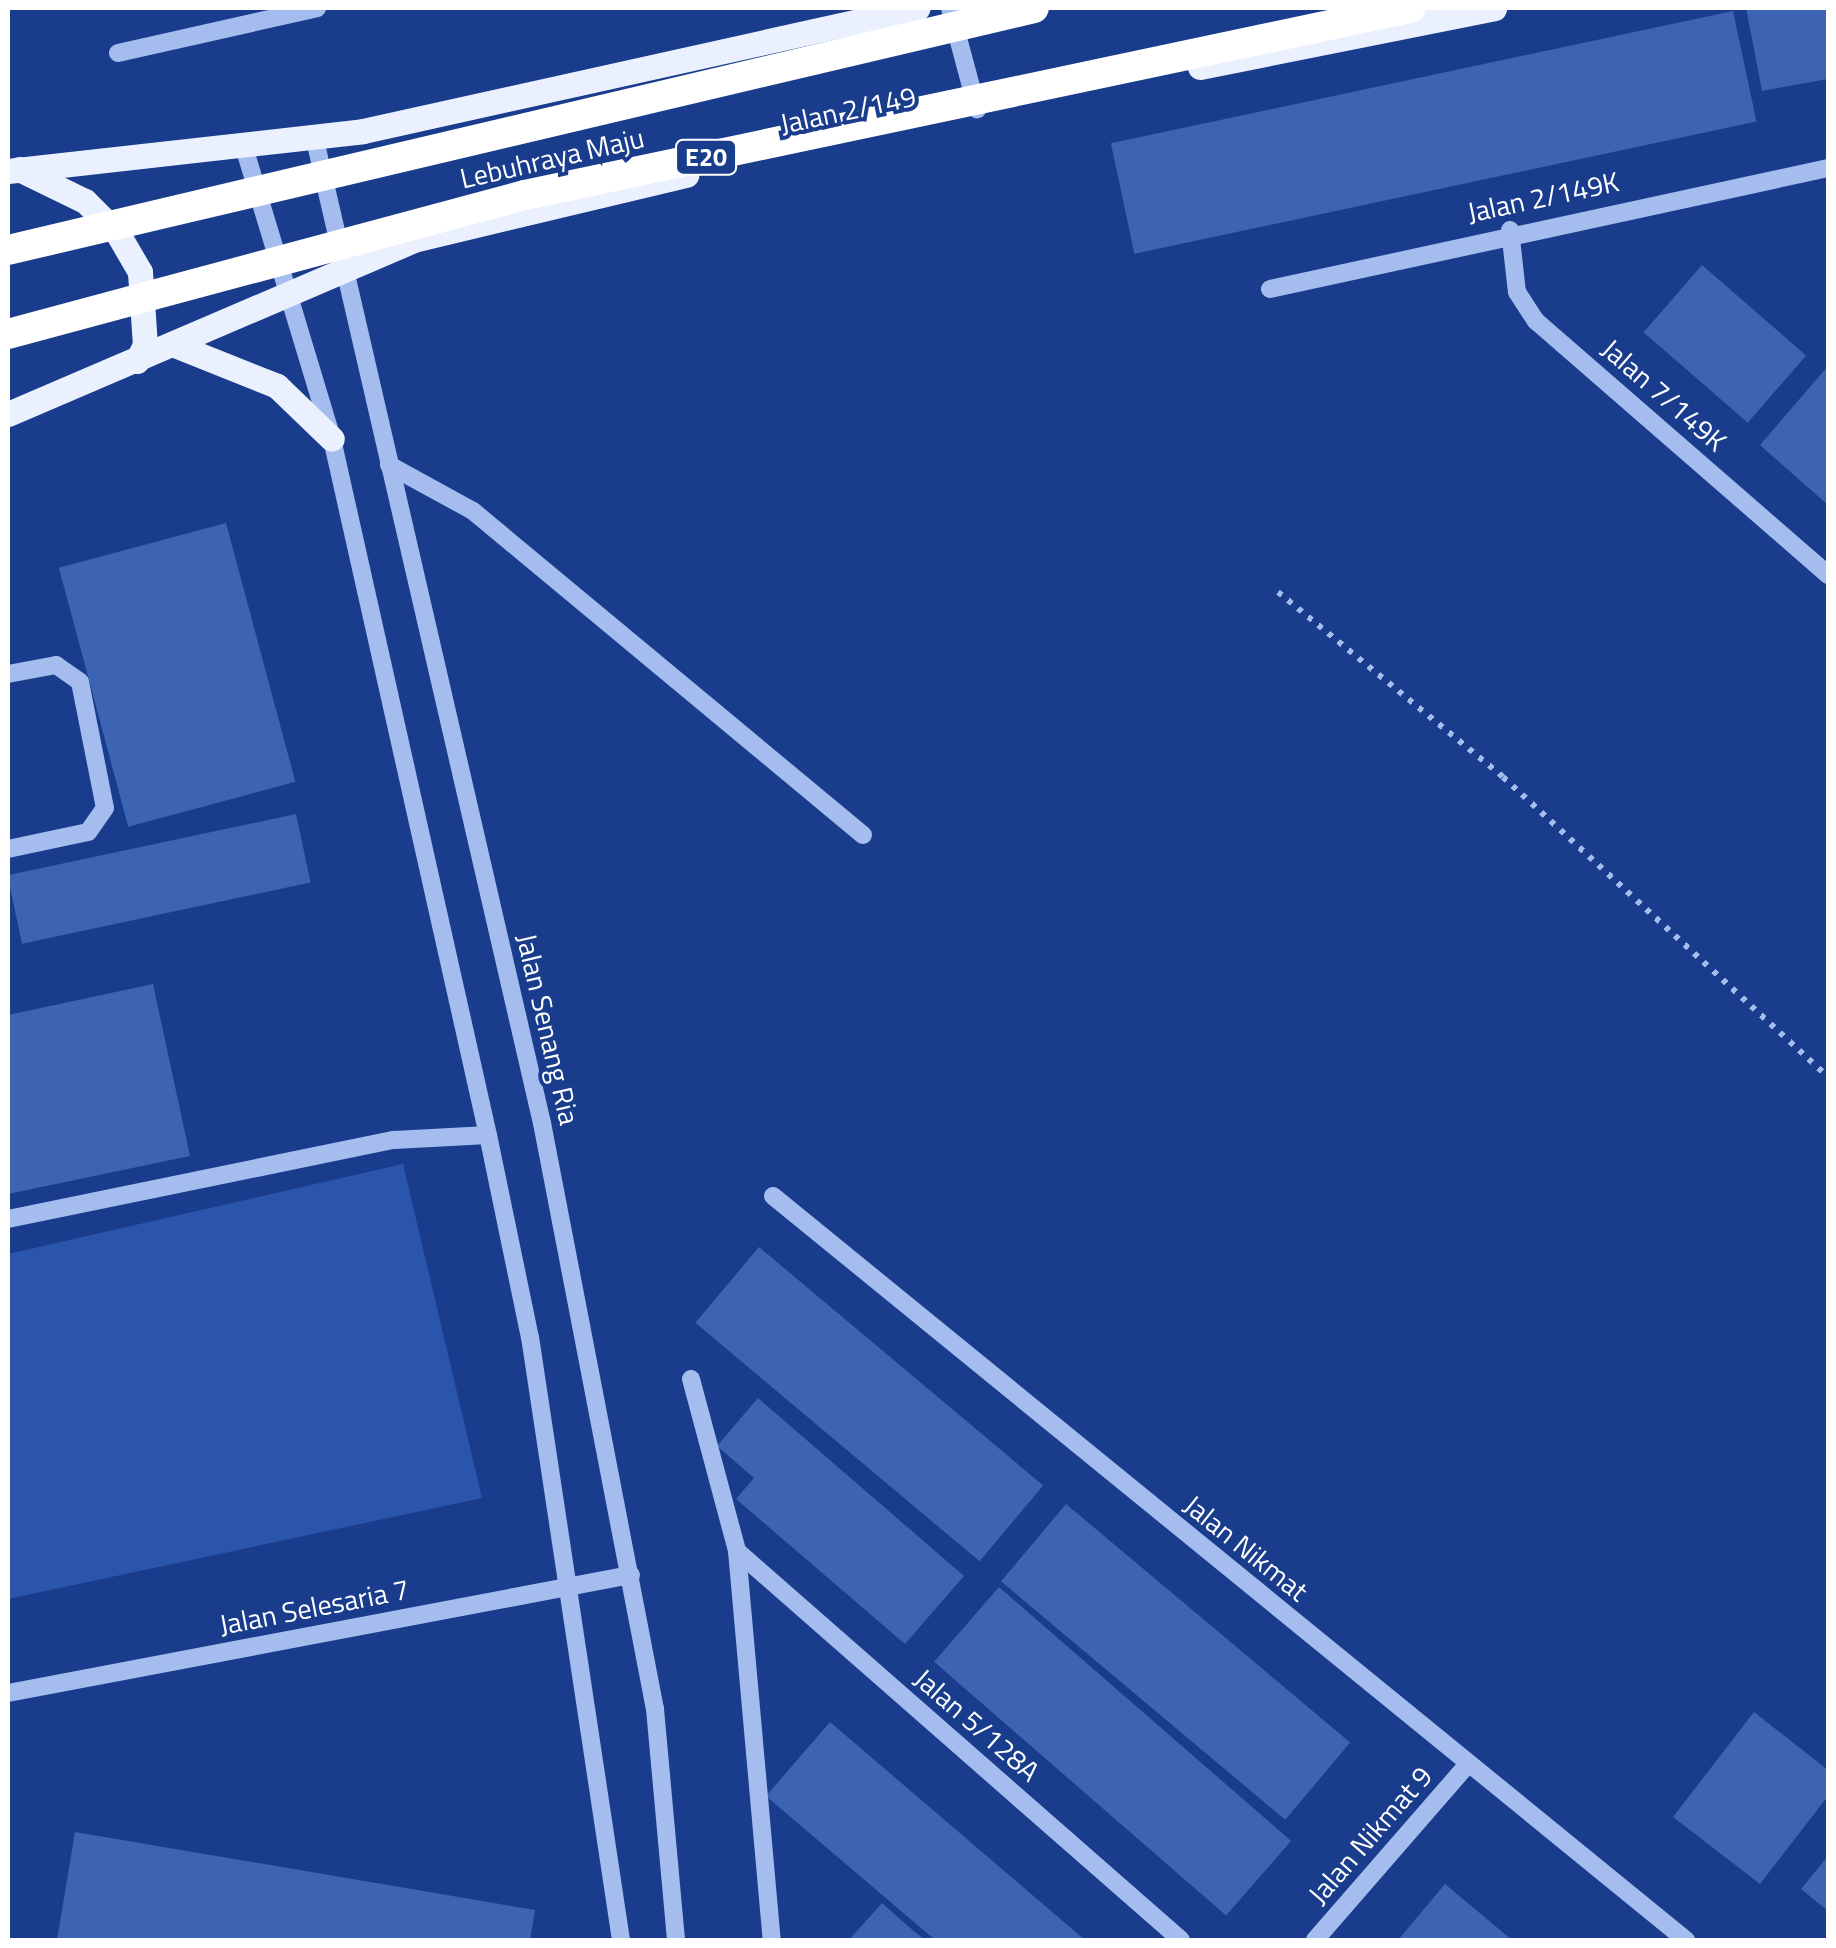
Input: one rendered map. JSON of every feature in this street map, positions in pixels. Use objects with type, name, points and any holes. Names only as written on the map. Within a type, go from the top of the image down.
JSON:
[{"type":"highway","name":"Lebuhraya Maju","points":[[8,250],[1034,8]]},
{"type":"highway","name":"Lebuhraya Maju","points":[[8,334],[525,195],[1410,8]]},
{"type":"main road","points":[[13,170],[314,140],[918,8]]},
{"type":"main road","name":"Jalan 2/149","points":[[8,414],[137,361],[346,264],[413,240],[978,112],[1494,8]]},
{"type":"main road","points":[[13,170],[85,201],[118,234],[140,272],[145,346],[137,361]]},
{"type":"main road","points":[[172,344],[268,381],[332,439]]},
{"type":"street","points":[[118,53],[316,8]]},
{"type":"street","points":[[950,8],[978,112]]},
{"type":"street","name":"Jalan Senang Ria","points":[[314,140],[346,264],[542,1123],[631,1575],[666,1800],[676,1940]]},
{"type":"street","points":[[244,148],[332,439],[488,1135],[571,1587],[621,1940]]},
{"type":"street","name":"Jalan 2/149K","points":[[1270,289],[1510,230],[1828,168]]},
{"type":"street","name":"Jalan 7/149K","points":[[1510,230],[1517,292],[1536,322],[1828,575]]},
{"type":"street","points":[[389,465],[473,510],[863,835]]},
{"type":"street","points":[[8,674],[56,665],[80,682],[104,808],[88,832],[8,848]]},
{"type":"street","points":[[8,1219],[394,1140],[488,1135]]},
{"type":"street","name":"Jalan Nikmat","points":[[773,1196],[1686,1940]]},
{"type":"street","points":[[691,1379],[737,1551],[772,1940]]},
{"type":"street","name":"Jalan 5/128A","points":[[737,1551],[1182,1940]]},
{"type":"street","name":"Jalan Selesaria 7","points":[[8,1693],[631,1575]]},
{"type":"street","name":"Jalan Nikmat 9","points":[[1315,1940],[1467,1765]]},
{"type":"path","points":[[1278,592],[1503,777],[1828,1077]]},
{"type":"shaded area","points":[[403,1164],[482,1498],[8,1599],[8,1254]]},
{"type":"building","points":[[1746,8],[1828,8],[1828,79],[1762,91]]},
{"type":"building","points":[[1733,11],[1756,122],[1134,254],[1111,143]]},
{"type":"building","points":[[1702,265],[1806,356],[1748,423],[1644,332]]},
{"type":"building","points":[[1828,366],[1828,505],[1760,445]]},
{"type":"building","points":[[226,523],[295,782],[128,827],[59,568]]},
{"type":"building","points":[[296,814],[311,882],[22,944],[8,875]]},
{"type":"building","points":[[153,984],[190,1156],[8,1194],[8,1015]]},
{"type":"building","points":[[759,1247],[1043,1485],[980,1561],[695,1323]]},
{"type":"building","points":[[758,1398],[964,1576],[905,1644],[736,1499],[754,1478],[717,1446]]},
{"type":"building","points":[[1066,1504],[1350,1742],[1285,1820],[1001,1581]]},
{"type":"building","points":[[999,1587],[1291,1841],[1226,1916],[934,1662]]},
{"type":"building","points":[[1754,1712],[1828,1770],[1828,1796],[1760,1884],[1673,1817]]},
{"type":"building","points":[[830,1722],[1085,1940],[935,1940],[766,1796]]},
{"type":"building","points":[[75,1832],[535,1910],[530,1940],[57,1940]]},
{"type":"building","points":[[1828,1856],[1828,1911],[1801,1889]]},
{"type":"building","points":[[1445,1884],[1512,1940],[1398,1940]]},
{"type":"building","points":[[882,1903],[909,1927],[925,1940],[849,1940]]}]
